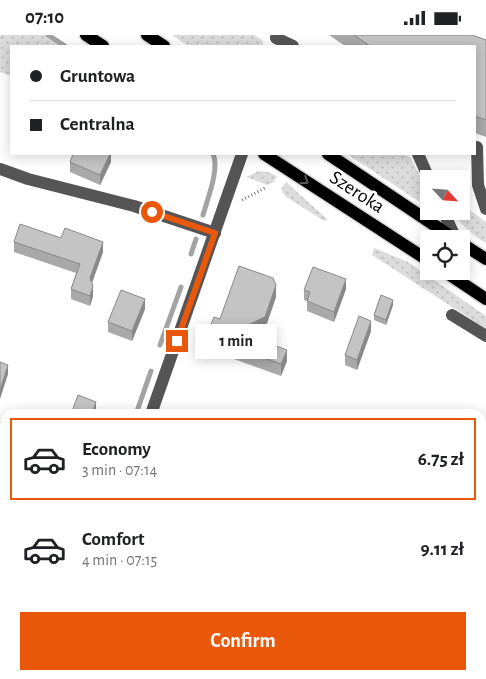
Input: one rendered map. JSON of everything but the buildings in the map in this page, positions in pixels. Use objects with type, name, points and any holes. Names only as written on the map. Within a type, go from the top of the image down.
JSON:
[{"type":"main road","points":[[86,35],[101,45]]},
{"type":"main road","points":[[147,35],[162,45]]},
{"type":"main road","name":"Szeroka","points":[[266,155],[420,255]]},
{"type":"main road","name":"Szeroka","points":[[329,155],[442,230]]},
{"type":"main road","points":[[470,249],[486,259]]},
{"type":"main road","points":[[458,280],[486,299]]},
{"type":"street","points":[[276,40],[290,45]]},
{"type":"street","points":[[479,147],[478,185],[486,209]]},
{"type":"street","points":[[153,409],[242,155]]},
{"type":"street","points":[[418,155],[425,170]]},
{"type":"street","points":[[0,169],[28,179],[134,206],[215,233]]},
{"type":"street","points":[[452,315],[486,336]]},
{"type":"path","points":[[234,203],[265,188]]},
{"type":"shaded area","points":[[0,35],[46,35],[61,45],[10,45],[10,76],[0,72]]},
{"type":"shaded area","points":[[172,35],[254,35],[262,40],[264,45],[187,45]]},
{"type":"shaded area","points":[[349,155],[406,155],[411,158],[420,176],[420,202]]},
{"type":"shaded area","points":[[259,171],[277,176],[274,182],[268,185],[246,177]]},
{"type":"shaded area","points":[[286,182],[328,219],[324,221],[285,196],[281,189]]},
{"type":"shaded area","points":[[470,210],[486,222],[486,243],[476,237],[459,221],[470,220]]},
{"type":"shaded area","points":[[374,248],[408,262],[420,270],[420,280],[434,280],[486,316],[486,329],[372,255]]},
{"type":"waterway","points":[[48,35],[63,45]]},
{"type":"waterway","points":[[203,215],[214,176],[215,160],[213,155]]},
{"type":"waterway","points":[[191,254],[196,239]]},
{"type":"waterway","points":[[160,345],[181,287]]},
{"type":"waterway","points":[[138,409],[151,371]]},
{"type":"route","points":[[152,212],[215,233],[177,341]]}]
